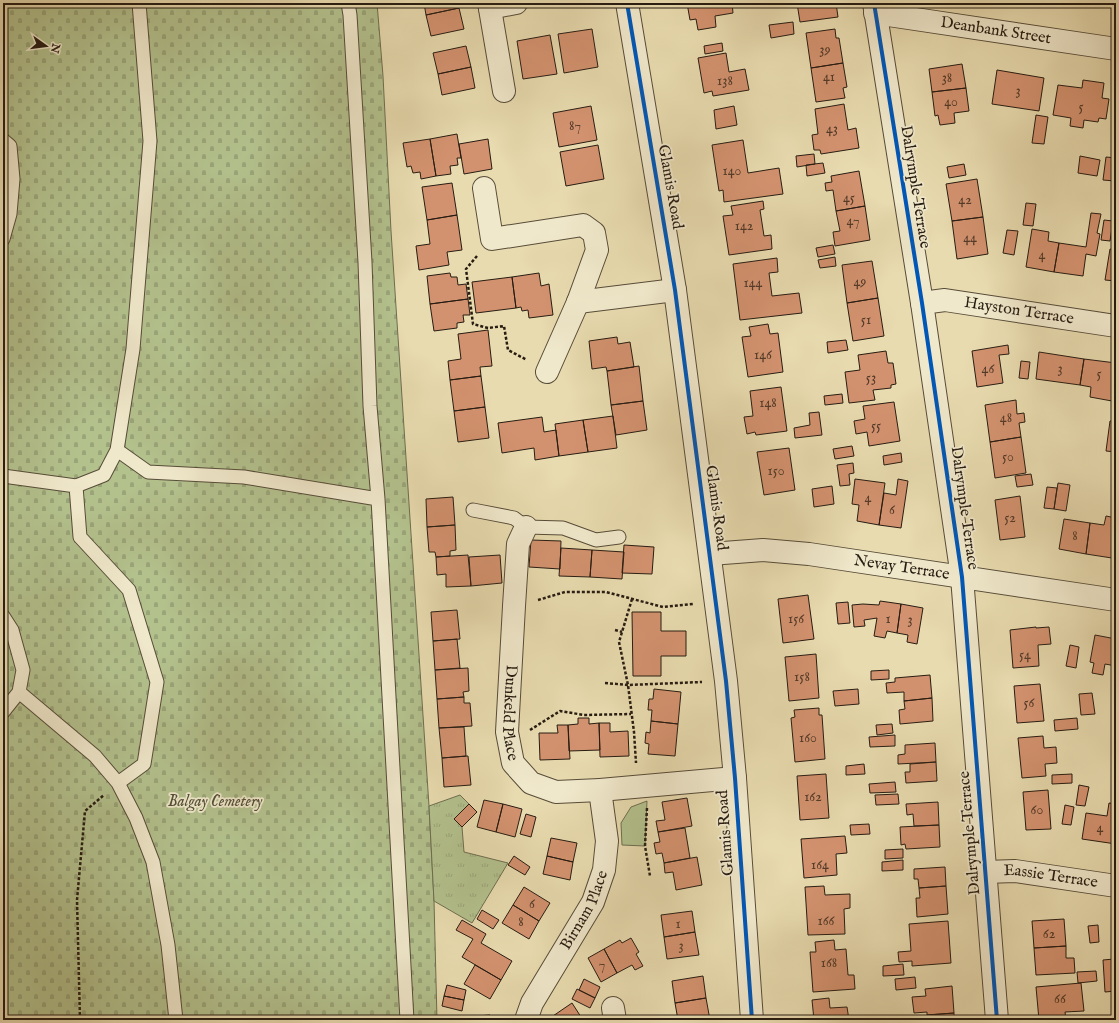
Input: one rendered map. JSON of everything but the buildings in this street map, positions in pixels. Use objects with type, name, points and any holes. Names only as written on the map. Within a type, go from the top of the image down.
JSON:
[{"type":"street","points":[[504,91],[490,5],[516,3]]},
{"type":"street","name":"Glamis Road","points":[[627,3],[675,290],[726,681],[735,778],[752,1020]]},
{"type":"street","name":"Deanbank Street","points":[[875,8],[1116,49]]},
{"type":"street","name":"Dalrymple Terrace","points":[[875,8],[922,303],[962,576],[997,1020]]},
{"type":"street","points":[[484,188],[492,239],[584,225],[594,233],[597,250],[578,302],[547,372]]},
{"type":"street","points":[[578,302],[675,290]]},
{"type":"street","name":"Hayston Terrace","points":[[922,303],[944,300],[1116,326]]},
{"type":"street","name":"Dunkeld Place","points":[[526,527],[518,544],[507,732],[513,763],[531,783],[556,792],[600,790],[735,778]]},
{"type":"street","name":"Nevay Terrace","points":[[710,554],[763,550],[809,554],[1116,600]]},
{"type":"street","name":"Birnam Place","points":[[526,1020],[532,1003],[592,902],[604,870],[607,841],[600,790]]},
{"type":"street","name":"Eassie Terrace","points":[[985,872],[1015,871],[1116,886]]},
{"type":"lane","points":[[3,476],[76,486],[104,475],[117,450],[133,349],[150,141],[139,3]]},
{"type":"lane","points":[[348,3],[350,15],[365,262],[370,406],[378,499],[407,1020]]},
{"type":"lane","points":[[3,140],[10,146],[14,179],[10,214],[3,239]]},
{"type":"lane","points":[[117,450],[148,472],[244,477],[378,499]]},
{"type":"lane","points":[[76,486],[80,536],[129,590],[157,682],[144,764],[118,783]]},
{"type":"lane","points":[[473,510],[514,518],[526,527],[563,528],[596,540],[619,537]]},
{"type":"lane","points":[[3,616],[12,630],[23,670],[19,692],[3,712]]},
{"type":"lane","points":[[19,692],[96,756],[118,783],[136,818],[153,862],[168,945],[176,1020]]},
{"type":"path","points":[[492,239],[466,269],[473,324],[488,328],[504,326],[508,350],[547,372]]},
{"type":"path","points":[[514,606],[565,592],[606,592],[663,607],[716,602]]},
{"type":"path","points":[[632,599],[619,642],[628,685],[642,786],[646,846],[650,876]]},
{"type":"path","points":[[615,630],[622,632]]},
{"type":"path","points":[[605,683],[628,685],[726,681]]},
{"type":"path","points":[[507,732],[525,733],[560,711],[584,715],[631,714]]},
{"type":"path","points":[[80,1020],[77,900],[86,811],[118,783]]},
{"type":"green space","name":"Balgay Cemetery","points":[[3,3],[377,3],[383,76],[391,231],[429,806],[434,901],[437,1020],[3,1020]]},
{"type":"green space","points":[[460,795],[469,804],[454,819],[462,827],[464,852],[508,863],[472,923],[434,901],[429,806]]},
{"type":"green space","points":[[647,801],[645,846],[622,845],[621,823],[631,807]]},
{"type":"cycle path","points":[[627,3],[675,290],[726,681],[735,778],[752,1020]]},
{"type":"cycle path","points":[[874,3],[922,303],[962,577],[997,1020]]}]
